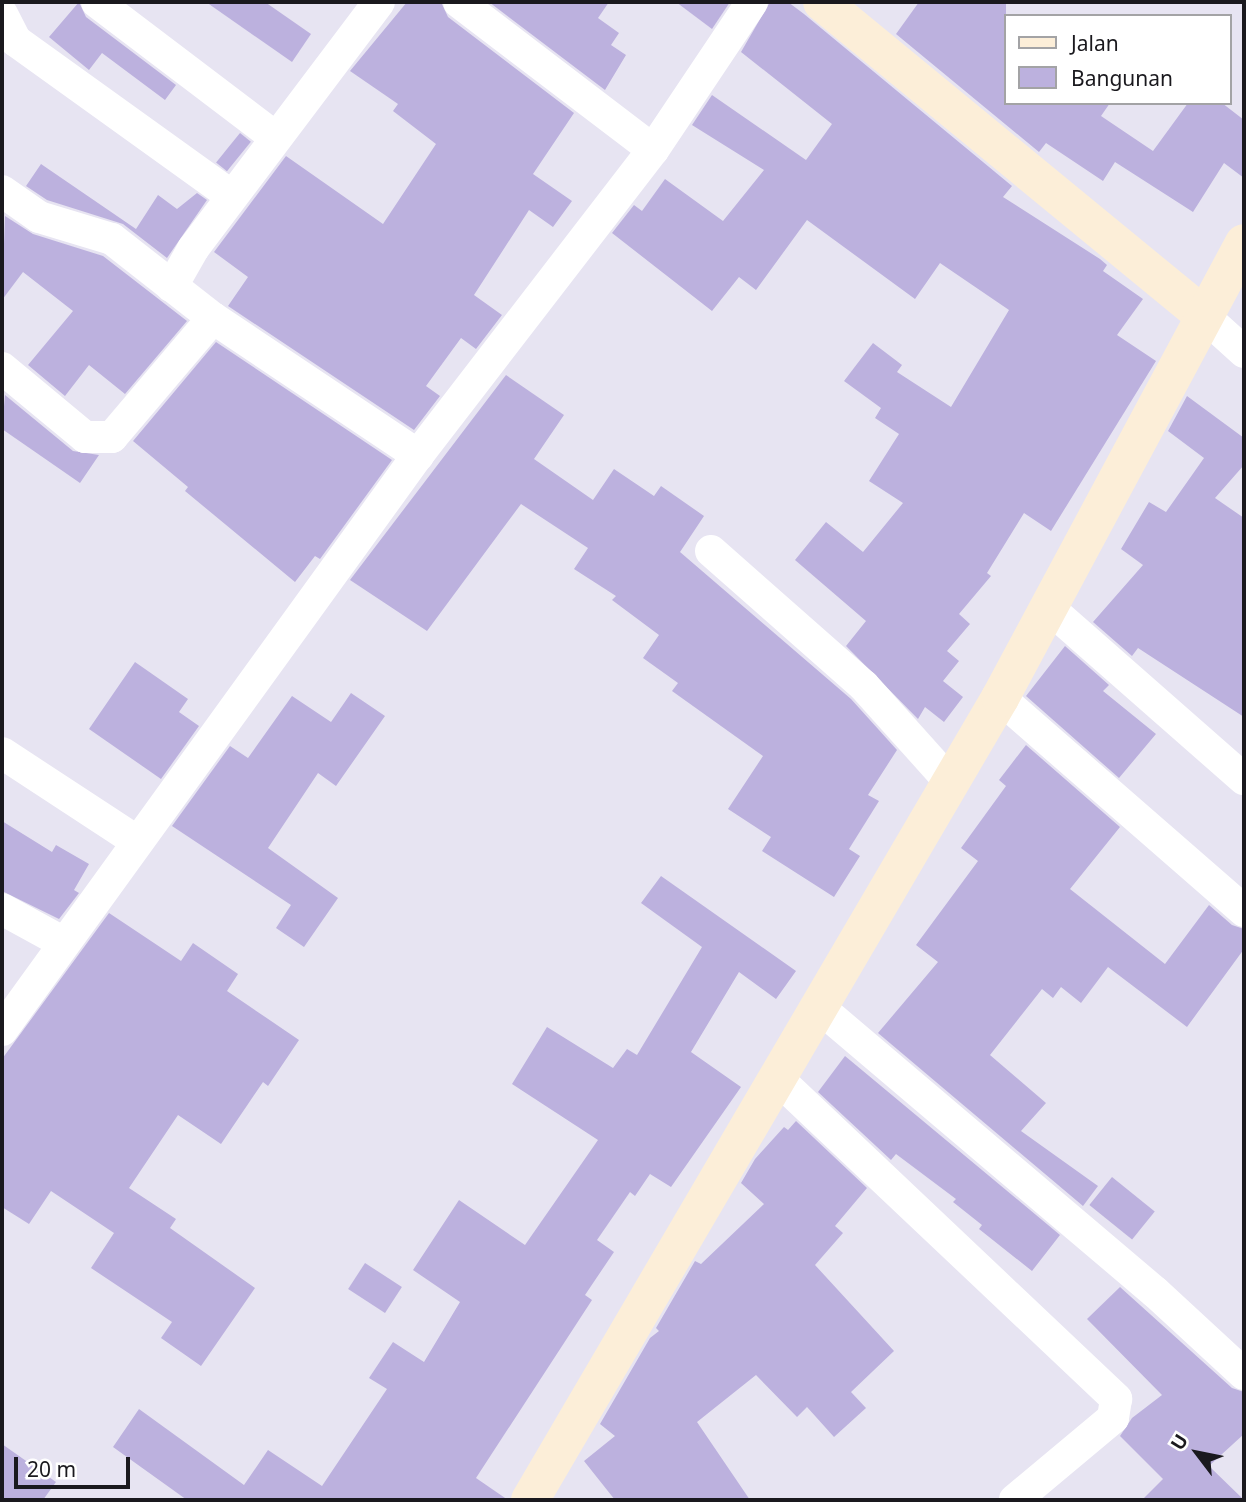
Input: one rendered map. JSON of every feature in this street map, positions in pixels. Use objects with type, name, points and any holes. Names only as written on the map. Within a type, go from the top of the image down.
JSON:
[{"type":"street","points":[[97,2],[275,137]]},
{"type":"street","points":[[172,286],[275,137],[379,2]]},
{"type":"street","points":[[460,2],[653,150]]},
{"type":"street","points":[[2,1030],[135,840],[418,455],[653,150],[752,2]]},
{"type":"street","points":[[822,2],[1202,314],[1244,352]]},
{"type":"street","points":[[2,14],[16,41],[232,196]]},
{"type":"street","points":[[2,191],[39,217],[112,239],[213,318],[418,455]]},
{"type":"street","points":[[530,1500],[1000,698],[1202,314],[1244,243]]},
{"type":"street","points":[[2,368],[85,438],[111,438],[213,318]]},
{"type":"street","points":[[711,551],[864,686],[950,782]]},
{"type":"street","points":[[1048,607],[1244,779]]},
{"type":"street","points":[[1000,698],[1244,911]]},
{"type":"street","points":[[2,753],[135,840]]},
{"type":"street","points":[[2,909],[64,943]]},
{"type":"street","points":[[820,1008],[1155,1292],[1244,1374]]},
{"type":"street","points":[[777,1078],[1116,1399],[1113,1418],[1015,1500]]},
{"type":"building","points":[[79,2],[86,17],[176,85],[165,100],[102,53],[89,70],[49,37]]},
{"type":"building","points":[[206,2],[265,2],[311,34],[292,62]]},
{"type":"building","points":[[407,2],[441,2],[448,17],[574,113],[533,174],[572,201],[553,227],[529,210],[474,295],[502,315],[476,349],[461,338],[426,386],[440,396],[414,430],[228,306],[248,277],[214,252],[286,156],[383,224],[436,144],[393,111],[398,104],[350,71]]},
{"type":"building","points":[[489,2],[609,2],[598,18],[619,33],[611,45],[626,55],[605,90]]},
{"type":"building","points":[[676,2],[730,2],[712,29]]},
{"type":"building","points":[[770,2],[788,2],[804,14],[1012,186],[1003,197],[1100,259],[1107,265],[1103,271],[1143,299],[1117,335],[1156,361],[1051,531],[1024,513],[987,573],[991,576],[959,614],[970,624],[947,651],[959,661],[943,681],[963,697],[944,722],[925,707],[918,719],[846,646],[866,621],[795,560],[826,522],[863,552],[903,503],[869,481],[899,434],[875,418],[881,408],[844,381],[873,343],[902,365],[897,372],[951,407],[1009,310],[940,263],[915,299],[807,220],[756,290],[739,277],[712,311],[612,233],[634,205],[642,211],[665,179],[723,221],[764,170],[692,125],[712,95],[806,160],[832,124],[741,52]]},
{"type":"building","points":[[919,2],[1006,2],[1004,105],[1109,105],[1101,116],[1153,151],[1187,105],[1225,105],[1244,120],[1244,178],[1224,163],[1193,212],[1115,162],[1103,181],[1046,143],[1039,152],[896,34]]},
{"type":"building","points":[[240,133],[251,142],[227,171],[216,163]]},
{"type":"building","points":[[41,164],[136,229],[158,195],[177,209],[197,193],[207,200],[167,258],[123,224],[47,200],[26,186]]},
{"type":"building","points":[[5,216],[33,234],[103,256],[187,321],[125,394],[89,365],[65,396],[28,365],[73,311],[23,272],[2,300]]},
{"type":"building","points":[[216,342],[392,460],[320,559],[315,556],[295,582],[185,491],[188,487],[133,441]]},
{"type":"building","points":[[506,375],[564,415],[534,459],[593,500],[614,469],[654,496],[661,486],[704,516],[680,552],[851,699],[897,750],[868,795],[879,801],[849,849],[860,856],[834,897],[762,851],[771,837],[728,809],[763,756],[672,691],[678,683],[643,658],[659,635],[612,600],[616,596],[574,569],[588,548],[521,504],[427,631],[350,580]]},
{"type":"building","points":[[5,395],[73,451],[99,455],[80,483],[2,429]]},
{"type":"building","points":[[1187,396],[1244,438],[1244,465],[1215,498],[1244,518],[1244,717],[1138,648],[1132,656],[1093,622],[1143,565],[1121,549],[1149,502],[1166,512],[1204,458],[1168,431]]},
{"type":"building","points":[[1065,646],[1109,685],[1103,691],[1156,734],[1119,778],[1026,696]]},
{"type":"building","points":[[135,662],[188,699],[179,712],[199,726],[161,779],[89,729]]},
{"type":"building","points":[[351,693],[385,716],[336,786],[318,773],[268,848],[338,898],[304,947],[276,928],[291,905],[172,826],[230,746],[248,758],[292,696],[331,722]]},
{"type":"building","points":[[1026,745],[1120,827],[1070,889],[1165,964],[1209,905],[1232,925],[1244,929],[1244,949],[1187,1027],[1108,967],[1081,1003],[1061,987],[1053,998],[1042,989],[990,1055],[1046,1103],[1021,1131],[1098,1186],[1083,1206],[878,1033],[938,962],[916,945],[978,861],[961,848],[1006,786],[999,780]]},
{"type":"building","points":[[2,821],[52,852],[56,845],[89,864],[74,890],[79,893],[59,919],[2,891]]},
{"type":"building","points":[[661,876],[796,971],[776,999],[739,972],[691,1052],[741,1087],[671,1187],[650,1174],[635,1196],[630,1192],[597,1240],[614,1252],[585,1295],[592,1300],[476,1478],[508,1500],[187,1500],[113,1447],[139,1409],[244,1485],[268,1450],[322,1486],[387,1389],[369,1378],[393,1342],[424,1362],[460,1302],[413,1270],[459,1200],[525,1245],[598,1140],[512,1084],[547,1027],[613,1068],[627,1049],[637,1055],[702,947],[641,903]]},
{"type":"building","points":[[109,913],[181,961],[193,943],[238,974],[227,991],[299,1040],[268,1086],[263,1082],[221,1144],[178,1115],[129,1188],[176,1219],[170,1228],[255,1288],[201,1366],[161,1338],[172,1322],[91,1268],[114,1233],[51,1191],[29,1224],[2,1207],[2,1059]]},
{"type":"building","points":[[845,1056],[1060,1235],[1032,1271],[979,1229],[982,1225],[953,1202],[956,1199],[896,1154],[891,1160],[818,1092]]},
{"type":"building","points":[[796,1121],[867,1188],[835,1226],[843,1233],[815,1265],[894,1351],[851,1392],[866,1408],[834,1437],[807,1407],[797,1417],[756,1375],[697,1422],[750,1500],[615,1500],[584,1461],[615,1436],[600,1424],[650,1338],[659,1331],[656,1328],[695,1261],[701,1264],[764,1204],[741,1183],[755,1159],[784,1127],[788,1130]]},
{"type":"building","points":[[1112,1177],[1155,1212],[1132,1240],[1089,1205]]},
{"type":"building","points":[[365,1263],[402,1287],[385,1313],[348,1289]]},
{"type":"building","points":[[1120,1287],[1232,1388],[1244,1392],[1244,1434],[1209,1466],[1244,1500],[1142,1500],[1163,1479],[1120,1436],[1132,1418],[1162,1395],[1087,1319]]},
{"type":"building","points":[[2,1444],[56,1482],[43,1500],[2,1500]]}]
